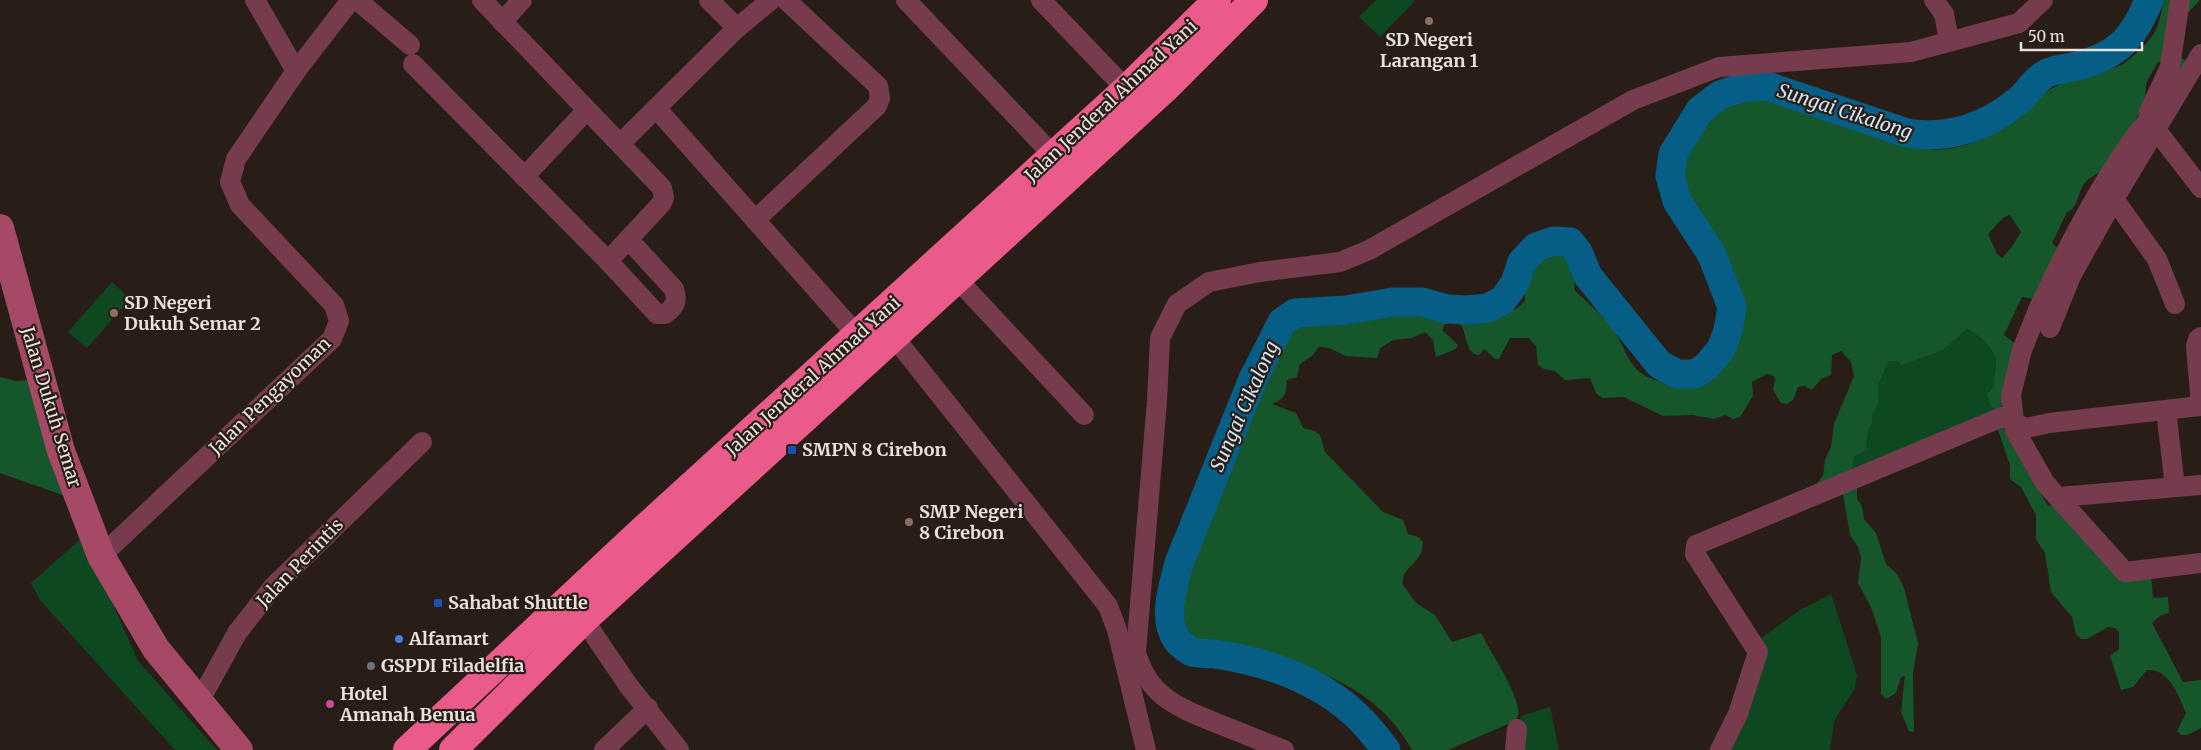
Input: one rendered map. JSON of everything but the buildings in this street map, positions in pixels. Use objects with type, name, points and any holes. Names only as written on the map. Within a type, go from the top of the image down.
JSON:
[{"type":"highway","name":"Jalan Jenderal Ahmad Yani","points":[[407,750],[639,534],[1054,156],[1217,0]]},
{"type":"highway","name":"Jalan Jenderal Ahmad Yani","points":[[453,750],[584,620],[1165,89],[1254,0]]},
{"type":"street","points":[[255,0],[296,71]]},
{"type":"street","name":"Jalan Pengayoman","points":[[101,556],[332,339],[338,321],[334,305],[240,205],[230,182],[236,159],[296,71],[351,0]]},
{"type":"street","points":[[357,0],[411,54],[524,177],[608,261],[657,314],[666,314],[674,308],[677,297],[674,289],[628,239]]},
{"type":"street","points":[[482,0],[586,111],[621,143],[662,188],[664,198],[608,261]]},
{"type":"street","points":[[502,22],[522,0]]},
{"type":"street","points":[[709,0],[737,28]]},
{"type":"street","points":[[621,143],[737,28],[771,0]]},
{"type":"street","points":[[755,220],[877,106],[880,98],[878,86],[786,0]]},
{"type":"street","points":[[906,0],[1054,156]]},
{"type":"street","points":[[1041,0],[1126,89]]},
{"type":"street","points":[[1934,0],[1944,14],[1949,41]]},
{"type":"street","points":[[1284,750],[1176,706],[1156,690],[1140,669],[1136,652],[1157,401],[1160,338],[1177,304],[1209,282],[1260,272],[1340,262],[1369,250],[1633,100],[1668,84],[1719,67],[1869,57],[1911,52],[2019,23],[2043,0]]},
{"type":"street","points":[[2180,0],[2170,67],[2148,112],[2153,125],[2201,188]]},
{"type":"street","points":[[2038,310],[2050,328],[2071,276],[2153,125],[2172,104],[2201,55]]},
{"type":"street","points":[[656,108],[858,336]]},
{"type":"street","points":[[524,177],[586,111]]},
{"type":"street","points":[[2153,125],[2139,129],[2099,190],[2071,241],[2038,310],[2022,350],[2011,395],[2014,423],[2021,444],[2045,483],[2125,572],[2201,562]]},
{"type":"street","points":[[2114,199],[2157,259],[2175,304]]},
{"type":"street","name":"Jalan Dukuh Semar","points":[[0,228],[61,451],[101,556],[156,649],[200,700],[239,750]]},
{"type":"street","points":[[957,279],[1084,415]]},
{"type":"street","points":[[894,336],[1108,606],[1118,630],[1146,750]]},
{"type":"street","points":[[1720,750],[1738,714],[1758,652],[1695,554],[1696,545],[2002,417],[2026,428],[2201,406],[2196,346],[2201,336]]},
{"type":"street","points":[[2166,410],[2175,486]]},
{"type":"street","name":"Jalan Perintis","points":[[200,700],[237,632],[272,587],[422,442]]},
{"type":"street","points":[[2059,497],[2201,485]]},
{"type":"street","points":[[584,620],[628,685],[648,708],[678,750]]},
{"type":"street","points":[[604,750],[648,708]]},
{"type":"street","points":[[1515,750],[1517,729]]},
{"type":"green space","points":[[1376,0],[1413,0],[1414,2],[1380,37],[1359,17]]},
{"type":"green space","points":[[2163,0],[2200,0],[2182,19],[2170,47],[2185,61],[2186,72],[2175,92],[2165,63],[2158,62],[2146,83],[2145,102],[2141,111],[2110,161],[2103,170],[2084,184],[2076,204],[2067,212],[2052,243],[2058,248],[2033,299],[2022,297],[2004,335],[2017,345],[2003,403],[1999,410],[1991,407],[1987,394],[1994,386],[1995,358],[1986,343],[1967,329],[1943,350],[1902,365],[1895,361],[1889,361],[1878,385],[1878,403],[1872,415],[1872,424],[1868,431],[1866,450],[1854,457],[1852,472],[1812,491],[1823,475],[1825,460],[1831,447],[1834,424],[1854,376],[1851,362],[1841,351],[1832,355],[1831,375],[1821,379],[1812,390],[1805,386],[1798,387],[1793,400],[1787,404],[1781,403],[1773,390],[1774,376],[1767,374],[1752,382],[1753,396],[1740,417],[1733,419],[1725,415],[1714,419],[1693,415],[1663,416],[1624,397],[1602,398],[1596,393],[1590,378],[1565,380],[1555,371],[1544,369],[1538,365],[1536,346],[1529,338],[1510,338],[1499,359],[1495,359],[1484,349],[1479,355],[1475,354],[1469,348],[1462,326],[1456,322],[1445,324],[1442,330],[1458,345],[1456,349],[1436,357],[1433,340],[1425,332],[1412,338],[1393,340],[1380,348],[1377,358],[1346,356],[1329,348],[1319,347],[1312,356],[1300,364],[1297,377],[1287,380],[1284,395],[1280,400],[1272,404],[1296,413],[1303,428],[1320,435],[1325,452],[1383,512],[1403,520],[1408,534],[1418,537],[1423,542],[1419,556],[1405,573],[1403,585],[1416,603],[1435,615],[1452,642],[1481,633],[1513,692],[1518,711],[1515,721],[1448,750],[1412,750],[1397,727],[1379,708],[1359,693],[1338,681],[1290,663],[1203,645],[1184,636],[1174,610],[1194,541],[1229,468],[1245,415],[1260,376],[1273,349],[1292,322],[1303,318],[1354,317],[1390,307],[1455,315],[1465,319],[1516,309],[1525,301],[1524,277],[1529,266],[1545,253],[1563,246],[1571,249],[1575,291],[1610,325],[1630,361],[1639,372],[1647,377],[1665,382],[1693,379],[1726,358],[1734,344],[1737,328],[1733,292],[1727,273],[1712,240],[1684,198],[1681,188],[1686,155],[1705,124],[1719,112],[1734,102],[1750,96],[1766,95],[1812,108],[1819,108],[1868,132],[1926,149],[1937,150],[1959,147],[1982,139],[2002,128],[2013,119],[2027,102],[2069,78],[2083,73],[2113,68],[2126,62],[2153,35],[2162,11]],"holes":[[[2010,215],[2021,232],[2012,247],[2002,258],[1997,254],[1988,234],[2004,217]]]},
{"type":"green space","points":[[112,282],[130,299],[87,348],[68,332]]},
{"type":"green space","points":[[1967,329],[1986,343],[1995,358],[1994,386],[1988,392],[1999,410],[1852,472],[1852,461],[1867,444],[1868,431],[1872,424],[1872,415],[1878,400],[1878,385],[1889,361],[1895,361],[1899,364],[1943,350]]},
{"type":"green space","points":[[0,377],[16,381],[28,380],[68,497],[0,473]]},
{"type":"green space","points":[[1997,427],[2001,427],[2004,430],[2048,506],[2059,503],[2119,575],[2151,573],[2153,598],[2168,597],[2169,613],[2161,615],[2152,623],[2183,682],[2201,680],[2201,728],[2187,735],[2181,735],[2177,731],[2186,713],[2172,684],[2161,673],[2147,670],[2133,687],[2121,690],[2110,656],[2119,649],[2119,632],[2115,628],[2108,627],[2087,639],[2081,639],[2076,634],[2072,617],[2051,592],[2045,553],[2036,539],[2036,515],[2021,487],[2010,479],[2010,465]]},
{"type":"green space","points":[[1857,486],[1857,499],[1862,506],[1864,519],[1876,533],[1886,564],[1897,574],[1904,588],[1918,643],[1913,673],[1914,732],[1909,731],[1901,712],[1905,676],[1901,677],[1896,693],[1886,699],[1881,694],[1881,637],[1871,607],[1858,583],[1861,558],[1858,547],[1850,535],[1842,488]]},
{"type":"green space","points":[[83,537],[138,661],[217,750],[175,750],[40,600],[31,583]]},
{"type":"green space","points":[[1831,594],[1857,675],[1855,688],[1834,721],[1830,750],[1725,750],[1756,642],[1800,610]]},
{"type":"green space","points":[[1550,707],[1559,750],[1517,750],[1521,716]]},
{"type":"waterway","name":"Sungai Cikalong","points":[[1386,750],[1356,715],[1322,689],[1284,671],[1265,665],[1215,654],[1192,652],[1177,640],[1170,622],[1170,602],[1179,563],[1253,379],[1282,322],[1295,313],[1346,310],[1393,302],[1422,302],[1447,309],[1488,308],[1503,300],[1515,283],[1522,262],[1536,247],[1554,241],[1570,242],[1578,252],[1588,276],[1659,364],[1677,374],[1695,374],[1707,366],[1721,349],[1728,331],[1732,307],[1712,255],[1677,201],[1670,176],[1673,154],[1700,110],[1720,95],[1740,88],[1767,86],[1907,133],[1922,135],[1952,133],[1981,124],[2008,109],[2047,73],[2091,62],[2113,51],[2130,35],[2149,0]]},
{"type":"place","name":"SD Negeri Larangan 1","points":[[1429,21]]},
{"type":"place","name":"SD Negeri Dukuh Semar 2","points":[[114,313]]},
{"type":"place","name":"SMPN 8 Cirebon","points":[[792,450]]},
{"type":"place","name":"SMP Negeri 8 Cirebon","points":[[909,522]]},
{"type":"place","name":"Sahabat Shuttle","points":[[438,603]]},
{"type":"place","name":"Alfamart","points":[[399,639]]},
{"type":"place","name":"GSPDI Filadelfia","points":[[371,666]]},
{"type":"place","name":"Hotel Amanah Benua","points":[[330,704]]}]
